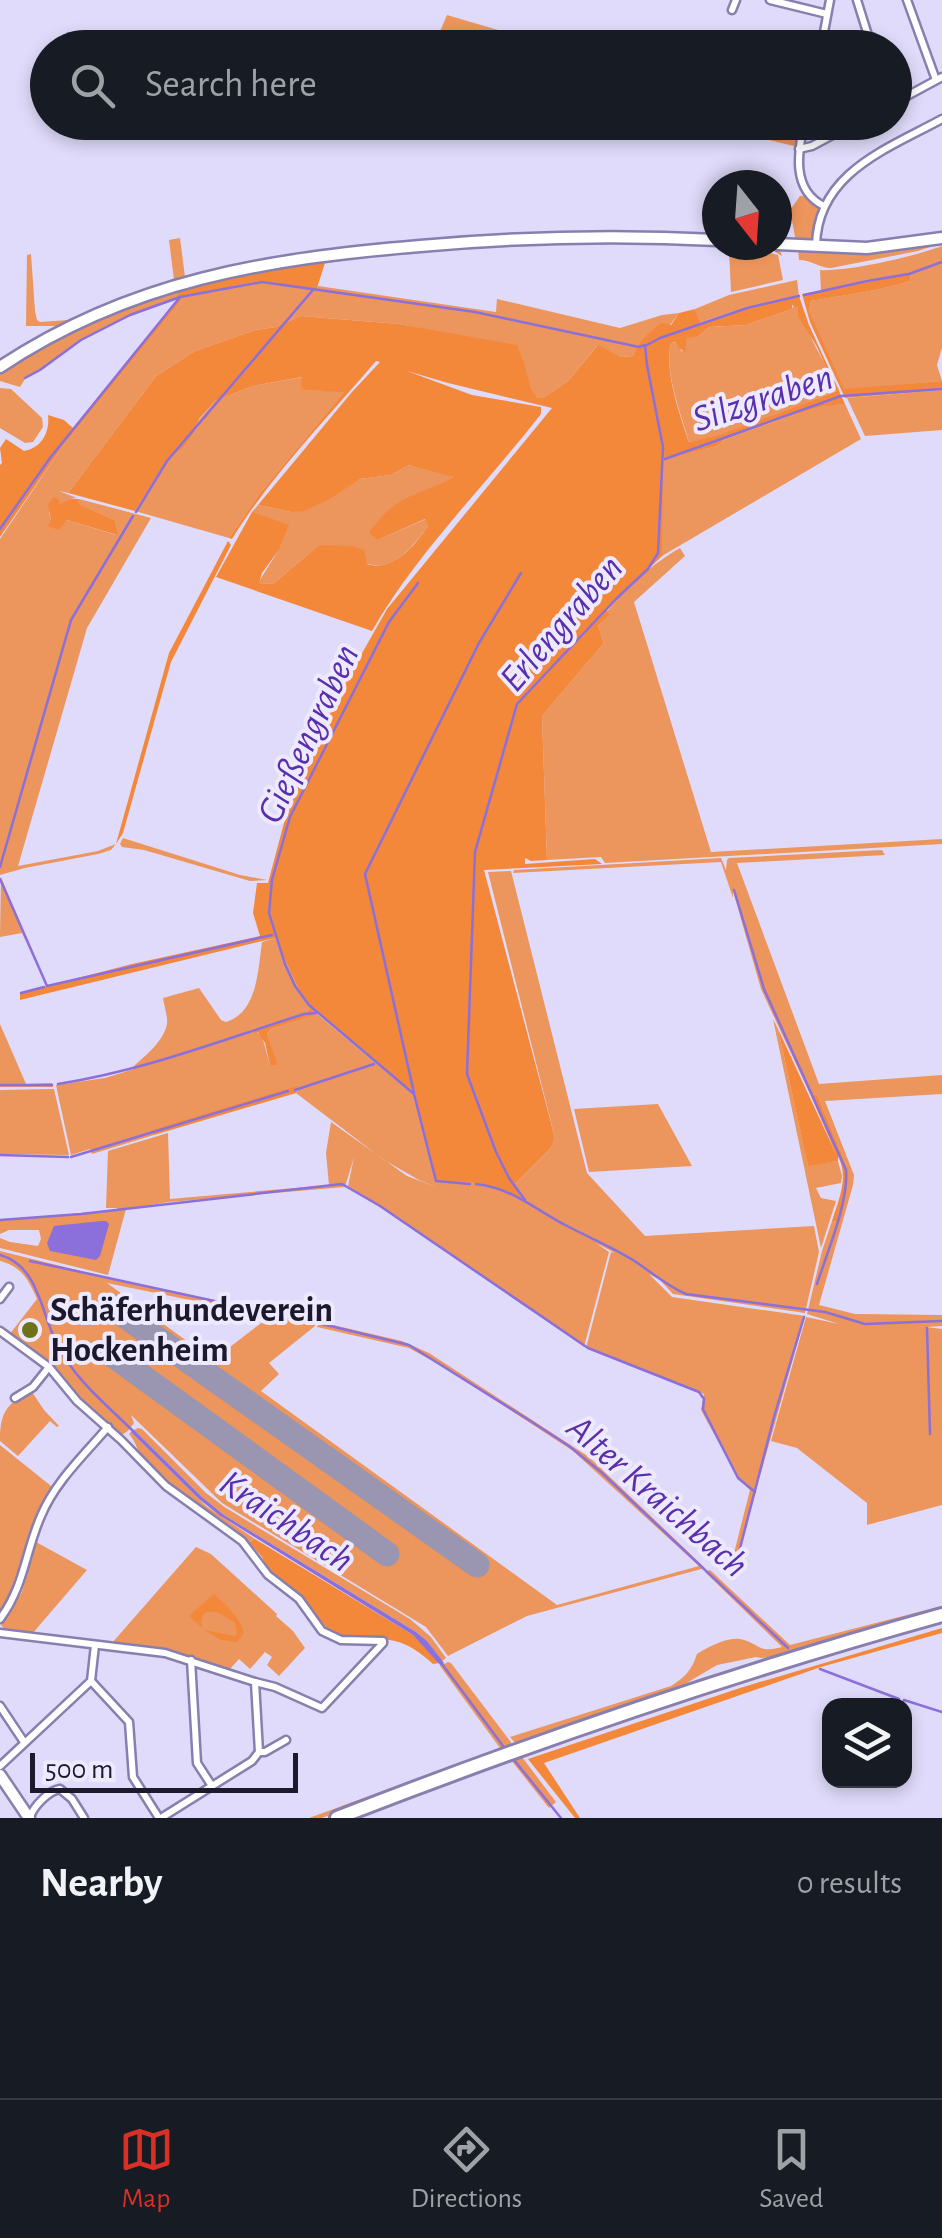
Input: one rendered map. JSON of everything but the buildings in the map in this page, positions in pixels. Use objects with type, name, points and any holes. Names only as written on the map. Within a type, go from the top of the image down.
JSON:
[{"type":"highway","points":[[337,1818],[663,1700],[799,1657],[942,1619]]},
{"type":"highway","points":[[528,1750],[942,1619]]},
{"type":"highway","points":[[763,1660],[799,1657]]},
{"type":"highway","points":[[663,1700],[686,1687]]},
{"type":"highway","points":[[356,1818],[504,1759]]},
{"type":"main road","points":[[792,245],[888,246],[942,238]]},
{"type":"main road","points":[[0,367],[57,332],[122,302],[190,281],[271,264],[511,239],[702,240]]},
{"type":"main road","points":[[0,1775],[27,1814]]},
{"type":"main road","points":[[0,1787],[27,1814]]},
{"type":"street","points":[[732,10],[736,0]]},
{"type":"street","points":[[770,0],[800,4],[826,14]]},
{"type":"street","points":[[824,30],[830,0]]},
{"type":"street","points":[[857,0],[866,30]]},
{"type":"street","points":[[911,1],[939,78],[912,93]]},
{"type":"street","points":[[912,135],[942,118]]},
{"type":"street","points":[[801,140],[798,166],[806,190],[824,206]]},
{"type":"street","points":[[799,148],[823,140]]},
{"type":"street","points":[[816,246],[824,206],[842,180],[857,166],[903,140]]},
{"type":"street","points":[[820,230],[834,247]]},
{"type":"street","points":[[0,1299],[8,1287]]},
{"type":"street","points":[[0,1331],[49,1367],[78,1401],[166,1486],[242,1541],[268,1575],[299,1599],[327,1635],[340,1640],[383,1642],[322,1708],[275,1687],[165,1652],[0,1633]]},
{"type":"street","points":[[15,1398],[33,1386],[49,1367]]},
{"type":"street","points":[[0,1619],[18,1589],[49,1498],[108,1428]]},
{"type":"street","points":[[0,1763],[91,1680],[96,1645]]},
{"type":"street","points":[[191,1660],[197,1762],[212,1786]]},
{"type":"street","points":[[91,1680],[129,1722],[133,1777],[160,1818],[252,1761],[258,1752],[255,1682]]},
{"type":"street","points":[[0,1706],[24,1742]]},
{"type":"street","points":[[258,1752],[286,1740]]},
{"type":"street","points":[[27,1814],[60,1789],[84,1818]]},
{"type":"shaded area","points":[[447,15],[498,30],[441,30]]},
{"type":"shaded area","points":[[769,140],[799,140],[798,147]]},
{"type":"shaded area","points":[[800,196],[806,196],[820,208],[814,241],[796,242],[792,207]]},
{"type":"shaded area","points":[[486,236],[559,236],[263,263],[63,326],[26,326],[27,255],[31,254],[35,311],[40,322],[68,320],[174,280],[169,240],[180,238],[185,277],[296,254]]},
{"type":"shaded area","points":[[552,240],[702,243],[481,246],[310,266],[232,286],[262,281],[316,290],[318,286],[496,312],[497,299],[620,328],[679,313],[670,325],[641,341],[633,356],[621,357],[597,346],[568,381],[543,398],[530,389],[526,368],[448,334],[399,324],[301,316],[195,351],[156,376],[68,493],[59,491],[77,498],[49,512],[51,520],[67,520],[116,535],[115,520],[77,504],[79,499],[151,518],[87,628],[18,866],[116,844],[98,854],[0,875],[0,539],[62,447],[181,301],[132,315],[81,340],[25,379],[20,387],[0,381],[0,371],[90,318],[221,276],[381,252]]},
{"type":"shaded area","points":[[942,240],[918,251],[831,268],[799,260],[798,249]]},
{"type":"shaded area","points":[[942,246],[942,348],[937,365],[942,381],[844,390],[813,322],[811,301],[911,281],[910,274],[821,291],[820,270],[881,262]]},
{"type":"shaded area","points":[[730,260],[779,260],[783,280],[731,292]]},
{"type":"shaded area","points":[[325,263],[316,291],[262,281],[179,298],[181,301],[62,447],[0,537],[0,448],[6,439],[24,451],[36,447],[46,433],[48,415],[73,428],[178,299],[178,290],[255,272]]},
{"type":"shaded area","points":[[910,274],[911,281],[811,301],[809,311],[844,389],[942,381],[942,390],[845,398],[810,322],[802,294]]},
{"type":"shaded area","points":[[797,280],[799,296],[745,307],[699,323],[695,309],[729,295]]},
{"type":"shaded area","points":[[799,296],[845,404],[778,420],[717,446],[663,460],[662,556],[607,610],[609,615],[598,625],[604,643],[542,716],[547,860],[525,858],[525,864],[595,859],[602,864],[484,870],[555,1138],[551,1148],[514,1185],[524,1201],[478,1183],[436,1182],[414,1095],[318,1014],[271,1029],[267,1034],[278,1065],[270,1065],[265,1043],[253,1029],[306,1013],[311,1006],[299,990],[275,938],[20,1000],[20,993],[260,936],[253,913],[257,883],[268,883],[299,782],[339,694],[387,609],[552,408],[407,371],[472,395],[541,407],[541,414],[431,546],[410,573],[372,631],[216,577],[252,512],[289,525],[259,583],[273,584],[319,545],[364,550],[367,564],[377,565],[402,556],[422,534],[428,526],[425,519],[378,540],[369,533],[398,503],[454,477],[409,465],[391,475],[360,479],[304,511],[258,505],[380,362],[376,361],[301,447],[264,493],[232,539],[229,538],[259,494],[344,392],[304,390],[302,377],[253,386],[215,401],[199,419],[185,446],[164,464],[135,511],[68,493],[156,376],[195,351],[301,316],[399,324],[517,345],[531,389],[543,398],[568,381],[598,345],[621,357],[633,356],[651,331],[661,323],[671,325],[679,313],[695,309],[700,323],[745,307]],"holes":[[[792,305],[798,307],[798,316],[837,391],[720,435],[689,442],[671,380],[671,343],[676,342],[685,352],[687,338],[699,336],[709,327],[746,325],[792,309]]]},
{"type":"shaded area","points":[[794,304],[799,307],[811,339],[839,390],[720,436],[689,442],[672,380],[671,343],[677,342],[682,352],[687,338],[699,336],[709,327],[746,325],[792,309]]},
{"type":"shaded area","points":[[303,377],[304,390],[345,391],[259,494],[229,538],[135,511],[164,464],[185,446],[215,401],[253,386]]},
{"type":"shaded area","points":[[0,388],[11,389],[42,418],[43,427],[33,442],[25,443],[0,428]]},
{"type":"shaded area","points":[[942,390],[942,430],[865,436],[847,398]]},
{"type":"shaded area","points":[[845,404],[861,439],[662,556],[662,460],[717,446],[724,440],[827,405]]},
{"type":"shaded area","points":[[409,465],[456,478],[378,540],[426,519],[428,526],[402,556],[391,563],[368,564],[319,545],[273,584],[258,583],[278,551],[252,512],[258,505],[291,512],[360,479],[391,475]]},
{"type":"shaded area","points":[[54,497],[59,505],[79,499],[78,504],[115,520],[117,535],[67,520],[59,530],[48,526],[48,505]]},
{"type":"shaded area","points":[[228,541],[231,545],[171,662],[123,833],[116,844],[169,653]]},
{"type":"shaded area","points":[[680,548],[685,556],[634,602],[711,852],[942,839],[942,844],[605,863],[601,857],[547,860],[542,716],[604,643],[598,625],[614,603],[646,572]]},
{"type":"shaded area","points":[[123,838],[267,880],[250,881],[122,847]]},
{"type":"shaded area","points":[[882,850],[885,855],[737,863],[819,1084],[942,1075],[942,1094],[825,1101],[854,1175],[819,1305],[855,1314],[942,1315],[942,1326],[926,1327],[942,1329],[942,1505],[867,1525],[867,1503],[797,1448],[771,1441],[806,1317],[839,1324],[807,1314],[832,1221],[838,1222],[847,1167],[817,1094],[811,1096],[761,989],[721,862],[513,873],[721,858],[726,870],[729,858]]},
{"type":"shaded area","points":[[511,871],[587,1173],[645,1236],[814,1226],[819,1252],[805,1313],[673,1294],[649,1274],[672,1297],[805,1316],[737,1558],[732,1561],[750,1490],[738,1478],[701,1410],[704,1394],[586,1348],[611,1252],[615,1253],[596,1243],[609,1252],[584,1347],[348,1186],[354,1157],[345,1187],[126,1209],[108,1275],[0,1248],[0,1238],[38,1246],[41,1239],[39,1230],[9,1230],[0,1234],[0,1220],[117,1210],[106,1208],[108,1151],[168,1133],[170,1199],[329,1185],[326,1153],[331,1122],[377,1155],[296,1093],[297,1088],[153,1130],[154,1135],[92,1154],[90,1149],[71,1155],[56,1085],[134,1069],[165,1030],[163,998],[199,988],[221,1020],[237,1017],[254,988],[262,942],[275,938],[299,990],[311,1006],[306,1013],[253,1029],[262,1036],[270,1065],[277,1064],[267,1034],[271,1029],[317,1014],[414,1095],[436,1182],[477,1183],[525,1200],[514,1185],[551,1148],[555,1138],[488,872]]},
{"type":"shaded area","points":[[1,877],[47,986],[22,933],[0,937]]},
{"type":"shaded area","points":[[773,1019],[808,1165],[838,1161],[842,1176],[841,1183],[816,1188],[821,1198],[836,1201],[821,1248]]},
{"type":"shaded area","points":[[0,1024],[26,1084],[52,1083],[53,1087],[0,1087]]},
{"type":"shaded area","points":[[778,1029],[837,1156],[811,1096],[817,1094],[847,1167],[838,1222],[832,1221],[842,1188],[841,1164],[838,1156],[838,1161],[808,1166]]},
{"type":"shaded area","points":[[297,1086],[296,1093],[154,1135],[152,1130]]},
{"type":"shaded area","points":[[54,1089],[69,1155],[0,1154],[0,1090]]},
{"type":"shaded area","points":[[658,1104],[692,1166],[589,1172],[574,1109]]},
{"type":"shaded area","points":[[106,1221],[109,1224],[96,1260],[50,1251],[47,1243],[54,1226]]},
{"type":"shaded area","points":[[0,1251],[315,1321],[315,1326],[269,1363],[279,1374],[261,1391],[557,1605],[699,1566],[573,1451],[449,1370],[409,1348],[317,1327],[320,1322],[402,1341],[429,1353],[589,1457],[705,1568],[527,1616],[448,1656],[426,1627],[222,1503],[131,1415],[134,1423],[119,1435],[78,1400],[80,1397],[62,1375],[59,1377],[9,1335],[37,1299],[23,1275],[14,1266],[0,1261]],"holes":[[[107,1283],[268,1316],[213,1360]]]},
{"type":"shaded area","points":[[30,1389],[59,1426],[50,1421],[18,1456],[0,1441],[1,1423],[10,1405]]},
{"type":"shaded area","points":[[138,1428],[226,1508],[410,1619],[431,1637],[446,1658],[442,1661],[416,1632],[224,1515],[134,1430]]},
{"type":"shaded area","points":[[134,1430],[224,1515],[416,1632],[444,1663],[441,1666],[413,1635],[219,1515],[131,1432]]},
{"type":"shaded area","points":[[131,1432],[206,1506],[255,1539],[249,1542],[156,1474],[143,1459]]},
{"type":"shaded area","points":[[0,1445],[52,1489],[43,1505],[17,1587],[0,1615]]},
{"type":"shaded area","points":[[255,1539],[413,1635],[439,1663],[433,1664],[408,1646],[386,1639],[332,1634],[296,1591],[268,1571],[249,1542]]},
{"type":"shaded area","points":[[36,1542],[87,1570],[32,1634],[6,1631],[1,1625],[22,1592]]},
{"type":"shaded area","points":[[196,1547],[211,1554],[277,1614],[305,1648],[279,1676],[267,1665],[272,1657],[265,1652],[250,1669],[239,1659],[229,1670],[175,1652],[112,1643]]},
{"type":"shaded area","points":[[710,1570],[790,1645],[942,1606],[942,1610],[786,1655],[717,1665],[664,1694],[518,1746],[510,1737],[671,1686],[687,1673],[697,1654],[726,1640],[744,1640],[765,1649],[782,1647],[705,1572]]},
{"type":"shaded area","points":[[214,1594],[242,1627],[244,1633],[237,1642],[221,1640],[204,1630],[235,1636],[235,1623],[225,1616],[204,1614],[202,1628],[189,1616]]},
{"type":"shaded area","points":[[942,1628],[942,1633],[821,1667],[544,1763],[580,1818],[575,1818],[528,1759],[740,1688]]},
{"type":"shaded area","points":[[448,1662],[556,1802],[549,1808],[503,1750],[322,1818],[309,1818],[500,1748],[440,1666]]},
{"type":"waterway","points":[[804,295],[909,274],[942,262]]},
{"type":"waterway","name":"Erlengraben","points":[[25,378],[81,340],[130,315],[180,297],[262,282],[475,312],[639,347],[645,345],[663,447],[658,553],[648,569],[517,704],[475,852],[467,1074],[496,1152],[525,1200]]},
{"type":"waterway","points":[[136,512],[167,461],[312,291]]},
{"type":"waterway","points":[[647,345],[747,308],[799,296]]},
{"type":"waterway","points":[[0,529],[50,458],[180,297]]},
{"type":"waterway","name":"Silzgraben","points":[[665,459],[841,396],[942,389]]},
{"type":"waterway","points":[[0,867],[71,620],[133,516]]},
{"type":"waterway","points":[[414,1093],[365,874],[479,643],[521,573]]},
{"type":"waterway","name":"Gießengraben","points":[[418,583],[389,622],[290,817],[272,880],[269,913],[285,964],[309,1005],[414,1094],[436,1181],[470,1184]]},
{"type":"waterway","points":[[0,879],[47,986],[272,935]]},
{"type":"waterway","points":[[734,890],[764,989],[846,1170],[841,1212],[817,1284]]},
{"type":"waterway","points":[[21,993],[44,987]]},
{"type":"waterway","points":[[58,1084],[152,1063],[316,1013]]},
{"type":"waterway","points":[[295,1090],[374,1064]]},
{"type":"waterway","points":[[0,1085],[52,1085]]},
{"type":"waterway","points":[[71,1157],[288,1091]]},
{"type":"waterway","points":[[0,1155],[68,1157]]},
{"type":"waterway","points":[[0,1220],[342,1184],[588,1348],[699,1392],[704,1399],[703,1409],[738,1478],[755,1492]]},
{"type":"waterway","name":"Gießengraben","points":[[476,1184],[513,1195],[625,1255],[686,1294],[825,1312],[865,1324],[942,1321]]},
{"type":"waterway","name":"Kraichbach","points":[[0,1255],[23,1269],[31,1280],[57,1344],[72,1369],[134,1432]]},
{"type":"waterway","name":"Alter Kraichbach","points":[[30,1261],[316,1323]]},
{"type":"waterway","points":[[738,1556],[804,1317]]},
{"type":"waterway","name":"Alter Kraichbach","points":[[322,1324],[409,1345],[569,1446],[788,1648]]},
{"type":"waterway","points":[[927,1328],[930,1434]]},
{"type":"waterway","name":"Kraichbach","points":[[442,1664],[506,1750]]},
{"type":"waterway","name":"Alter Kraichbach","points":[[820,1669],[896,1698]]},
{"type":"waterway","name":"Alter Kraichbach","points":[[912,1703],[942,1712]]},
{"type":"waterway","name":"Kraichbach","points":[[514,1760],[561,1818]]},
{"type":"runway","points":[[111,1306],[477,1565]]},
{"type":"runway","points":[[107,1351],[387,1554]]},
{"type":"place","name":"Schäferhundeverein Hockenheim","points":[[30,1330]]}]
